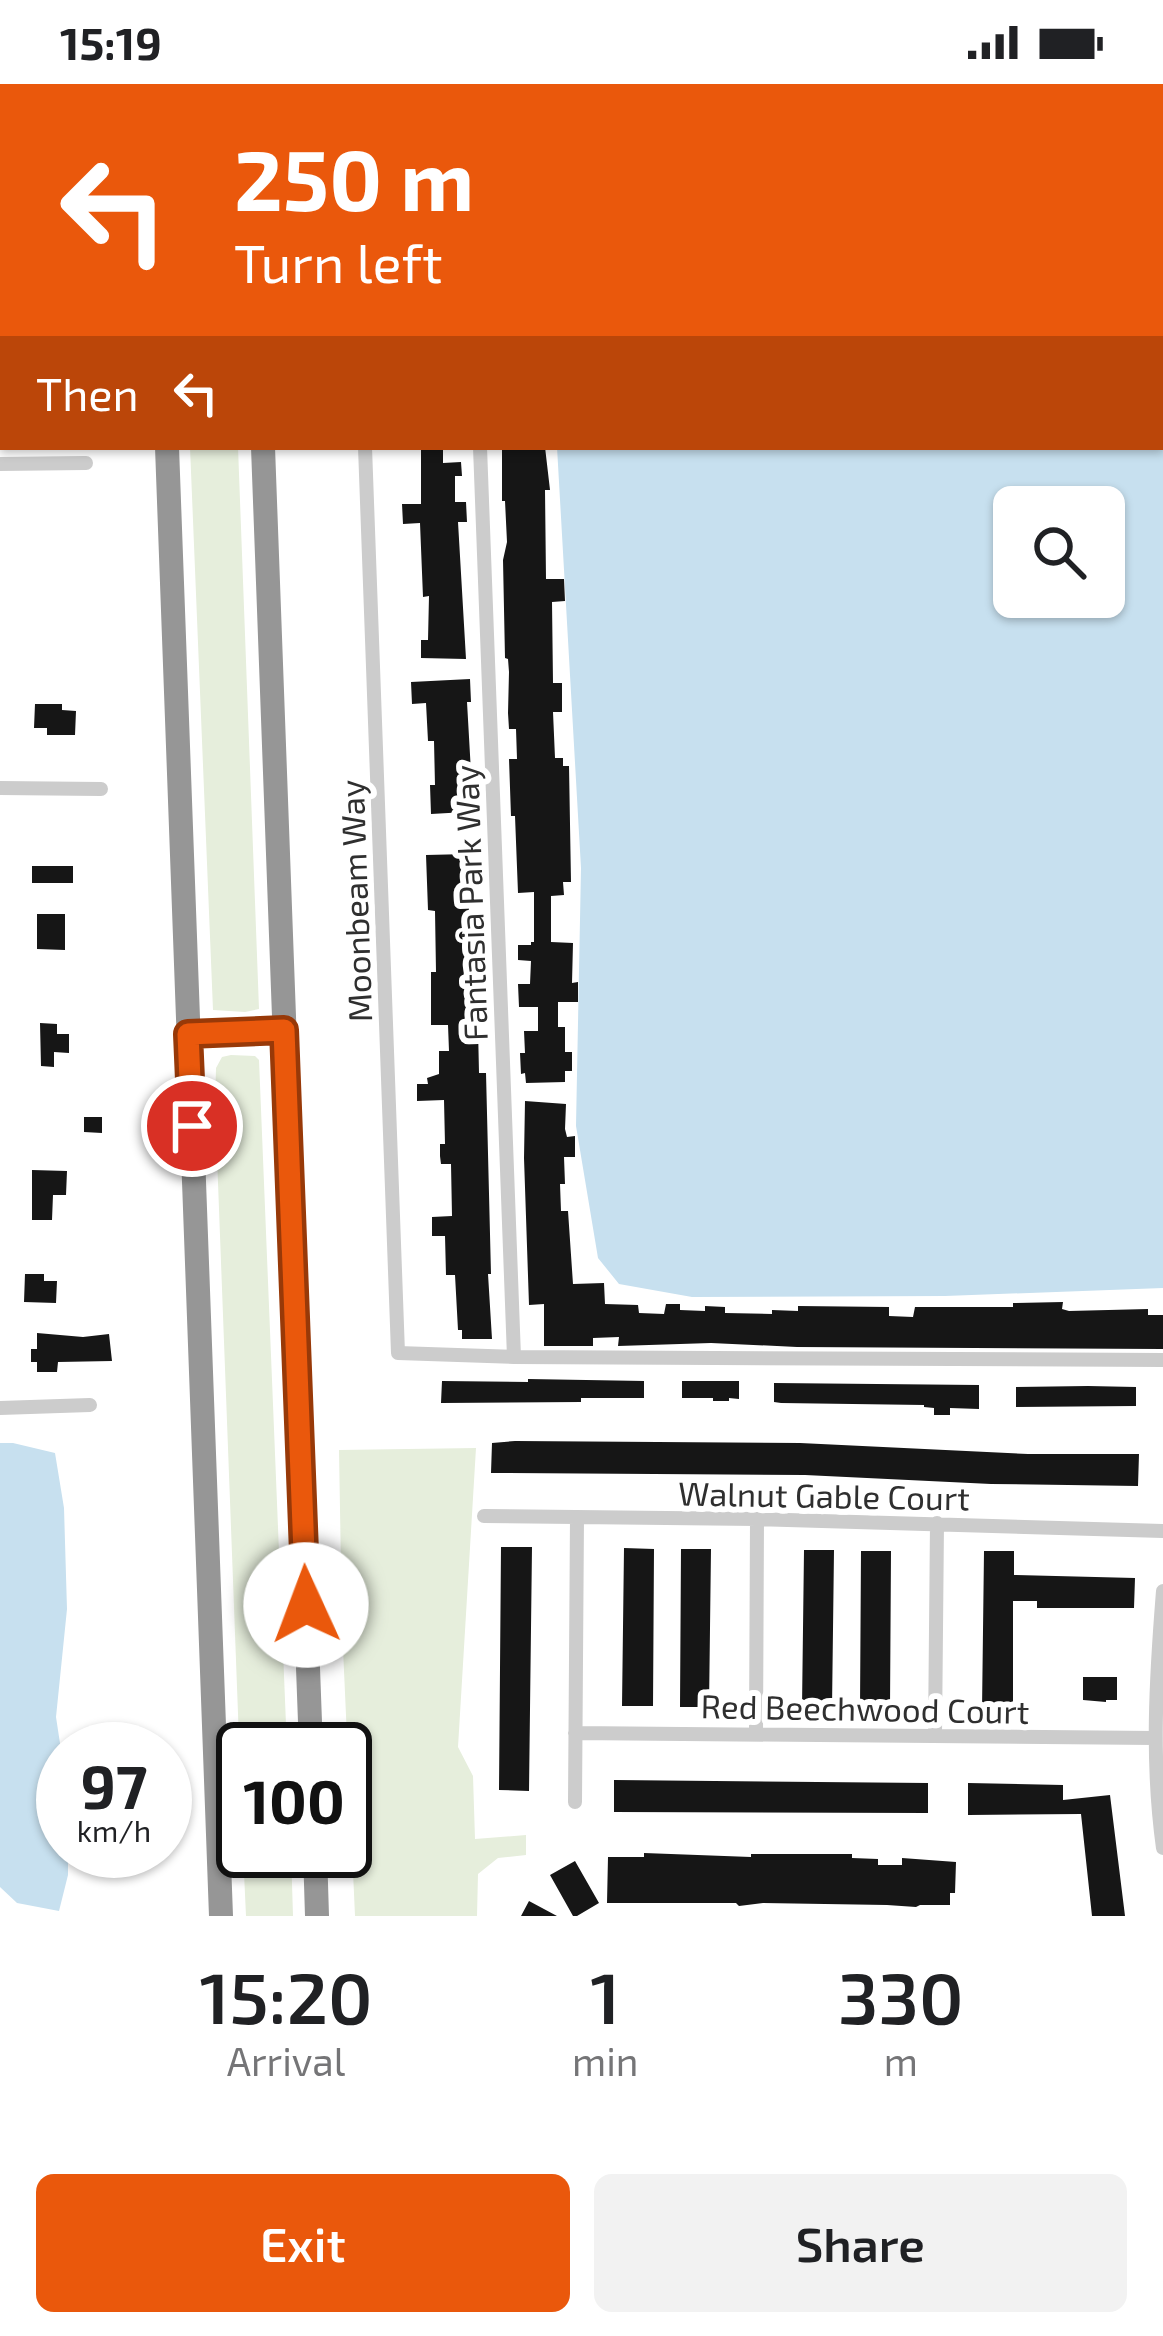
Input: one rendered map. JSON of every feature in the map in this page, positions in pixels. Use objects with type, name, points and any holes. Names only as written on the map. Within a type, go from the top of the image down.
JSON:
[{"type":"highway","points":[[166,450],[221,1916]]},
{"type":"highway","points":[[263,450],[310,1722]]},
{"type":"highway","points":[[316,1878],[317,1916]]},
{"type":"street","name":"Moonbeam Way","points":[[365,450],[398,1353],[514,1358]]},
{"type":"street","name":"Fantasia Park Way","points":[[480,450],[514,1358]]},
{"type":"street","points":[[0,464],[86,463]]},
{"type":"street","points":[[0,788],[100,789]]},
{"type":"street","points":[[514,1358],[1163,1360]]},
{"type":"street","points":[[0,1408],[90,1405]]},
{"type":"street","name":"Walnut Gable Court","points":[[484,1516],[1163,1531]]},
{"type":"street","points":[[574,1802],[577,1517]]},
{"type":"street","points":[[756,1734],[758,1519]]},
{"type":"street","points":[[935,1736],[937,1523]]},
{"type":"street","points":[[1163,1592],[1154,1738],[1163,1848]]},
{"type":"street","name":"Red Beechwood Court","points":[[574,1732],[1154,1738]]},
{"type":"lane","points":[[188,1034],[284,1030]]},
{"type":"green space","points":[[190,450],[238,450],[259,1009],[213,1010]]},
{"type":"green space","points":[[255,1056],[259,1060],[286,1722],[238,1722],[215,1103],[216,1068],[222,1057]]},
{"type":"green space","points":[[476,1448],[458,1747],[473,1776],[475,1839],[526,1835],[526,1855],[498,1858],[478,1874],[477,1916],[355,1916],[353,1878],[372,1878],[372,1722],[346,1722],[339,1450]]},
{"type":"green space","points":[[244,1878],[292,1878],[293,1916],[246,1916]]},
{"type":"water","points":[[557,450],[1163,450],[1163,1288],[945,1296],[692,1297],[619,1284],[598,1258],[576,1126],[581,868]]},
{"type":"water","points":[[0,1443],[13,1443],[55,1453],[64,1508],[67,1609],[57,1722],[36,1722],[36,1878],[67,1878],[59,1911],[17,1903],[0,1887]]},
{"type":"building","points":[[421,450],[443,450],[443,463],[461,462],[462,476],[455,476],[455,502],[466,502],[467,522],[458,522],[466,659],[421,658],[421,640],[428,640],[429,596],[423,597],[420,523],[403,524],[402,504],[421,504]]},
{"type":"building","points":[[502,450],[545,450],[550,490],[545,490],[546,579],[564,579],[565,601],[552,602],[553,683],[562,683],[562,712],[553,712],[555,758],[563,758],[563,766],[569,766],[571,882],[563,882],[564,895],[551,896],[551,942],[573,943],[572,983],[578,982],[578,1002],[558,1002],[565,1052],[572,1052],[572,1071],[565,1071],[565,1082],[526,1083],[525,1073],[521,1074],[524,1031],[538,1031],[538,1007],[519,1007],[518,984],[530,984],[531,961],[518,960],[518,945],[534,942],[534,892],[518,893],[515,816],[511,816],[509,759],[517,759],[516,729],[509,729],[508,713],[503,560],[507,542]]},
{"type":"building","points":[[470,679],[473,807],[466,807],[466,812],[431,814],[434,741],[428,741],[426,703],[412,704],[411,682]]},
{"type":"building","points":[[35,704],[62,704],[62,710],[76,711],[75,735],[47,735],[47,728],[34,728]]},
{"type":"building","points":[[468,854],[470,963],[474,963],[475,1005],[483,1004],[483,1028],[478,1028],[479,1073],[486,1073],[492,1339],[462,1339],[462,1330],[458,1330],[455,1275],[446,1275],[445,1236],[432,1236],[432,1217],[452,1216],[451,1164],[441,1164],[440,1156],[440,1144],[445,1144],[444,1100],[417,1101],[417,1084],[428,1084],[427,1078],[439,1074],[439,1051],[449,1051],[448,1025],[431,1025],[435,911],[428,910],[426,855]]},
{"type":"building","points":[[32,866],[73,866],[73,883],[32,883]]},
{"type":"building","points":[[37,914],[65,914],[65,950],[37,949]]},
{"type":"building","points":[[40,1023],[57,1024],[57,1034],[69,1034],[69,1053],[54,1052],[54,1067],[41,1066]]},
{"type":"building","points":[[525,1101],[566,1104],[565,1129],[567,1137],[575,1136],[575,1157],[564,1157],[561,1211],[568,1211],[573,1284],[604,1283],[605,1304],[638,1305],[639,1313],[664,1314],[666,1304],[680,1304],[680,1310],[705,1311],[705,1306],[725,1307],[725,1313],[772,1314],[772,1310],[798,1311],[798,1306],[889,1307],[889,1316],[913,1317],[915,1307],[1063,1302],[1062,1309],[1069,1311],[1148,1309],[1148,1315],[1163,1315],[1163,1349],[618,1346],[619,1337],[593,1338],[593,1346],[544,1346],[544,1304],[529,1305]]},
{"type":"building","points":[[84,1117],[102,1117],[102,1133],[84,1132]]},
{"type":"building","points":[[32,1170],[67,1171],[66,1195],[53,1195],[52,1220],[32,1220]]},
{"type":"building","points":[[25,1274],[44,1274],[44,1281],[57,1281],[56,1303],[24,1302]]},
{"type":"building","points":[[37,1333],[109,1334],[112,1361],[58,1362],[57,1372],[37,1372],[31,1349],[37,1349]]},
{"type":"building","points":[[442,1381],[644,1381],[644,1398],[441,1403]]},
{"type":"building","points":[[682,1381],[739,1381],[739,1399],[682,1398]]},
{"type":"building","points":[[774,1383],[979,1385],[979,1409],[950,1408],[950,1415],[934,1415],[934,1408],[924,1405],[781,1403],[774,1402]]},
{"type":"building","points":[[1016,1387],[1136,1387],[1136,1406],[1016,1407]]},
{"type":"building","points":[[492,1443],[800,1443],[1139,1454],[1138,1486],[805,1475],[491,1473]]},
{"type":"building","points":[[501,1547],[532,1547],[529,1791],[499,1790]]},
{"type":"building","points":[[624,1548],[654,1549],[653,1706],[622,1706]]},
{"type":"building","points":[[681,1549],[711,1549],[709,1707],[680,1707]]},
{"type":"building","points":[[804,1550],[834,1550],[832,1708],[802,1707]]},
{"type":"building","points":[[861,1551],[891,1551],[890,1708],[860,1708]]},
{"type":"building","points":[[984,1551],[1014,1551],[1014,1575],[1135,1578],[1134,1608],[1037,1608],[1037,1601],[1013,1601],[1013,1710],[982,1710]]},
{"type":"building","points":[[1083,1677],[1117,1677],[1117,1700],[1083,1700]]},
{"type":"building","points":[[614,1780],[928,1783],[928,1813],[614,1812]]},
{"type":"building","points":[[968,1783],[1063,1785],[1063,1800],[1110,1795],[1125,1916],[1092,1916],[1081,1814],[968,1815]]},
{"type":"building","points":[[644,1853],[852,1854],[852,1858],[878,1859],[878,1865],[902,1865],[902,1858],[956,1862],[955,1893],[950,1893],[950,1905],[916,1907],[607,1903],[608,1857],[644,1857]]},
{"type":"building","points":[[575,1861],[599,1903],[573,1916],[550,1875]]},
{"type":"building","points":[[529,1901],[557,1916],[521,1916]]},
{"type":"route","points":[[192,1126],[188,1034],[284,1030],[306,1605]]}]
